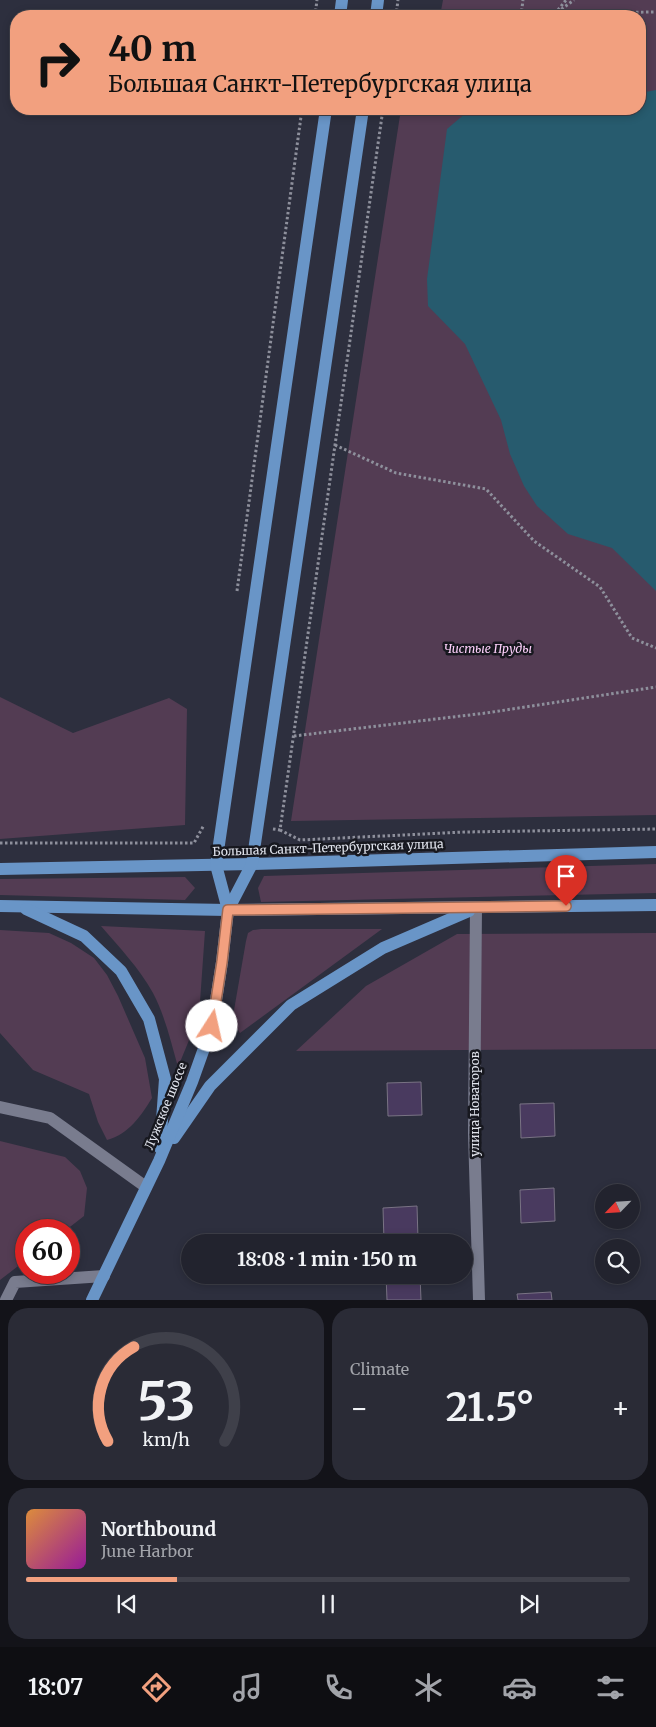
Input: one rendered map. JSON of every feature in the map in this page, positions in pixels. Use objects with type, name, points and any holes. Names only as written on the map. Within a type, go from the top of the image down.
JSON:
[{"type":"main road","points":[[216,865],[325,115]]},
{"type":"main road","name":"Лужское шоссе","points":[[92,1300],[159,1161],[192,1082],[212,1026],[228,910],[252,864],[361,115]]},
{"type":"main road","name":"Большая Санкт-Петербургская улица","points":[[0,870],[656,852]]},
{"type":"main road","name":"Лужское шоссе","points":[[216,865],[228,910]]},
{"type":"main road","points":[[0,906],[228,910],[656,905]]},
{"type":"main road","points":[[21,907],[84,936],[121,971],[149,1019],[165,1080],[159,1161]]},
{"type":"main road","points":[[159,1161],[210,1086],[291,1005],[383,948],[476,908]]},
{"type":"street","name":"улица Новаторов","points":[[476,908],[474,1133],[479,1300]]},
{"type":"street","points":[[0,1107],[50,1118],[146,1188]]},
{"type":"street","points":[[6,1300],[15,1282],[104,1276]]},
{"type":"path","points":[[558,10],[566,0]]},
{"type":"path","points":[[559,10],[574,0]]},
{"type":"path","points":[[335,445],[396,473],[486,489],[534,541],[600,587],[632,638],[656,648]]},
{"type":"path","points":[[294,736],[486,713],[656,687]]},
{"type":"path","points":[[0,843],[194,843],[206,822]]},
{"type":"path","points":[[280,830],[300,840],[464,832],[656,829]]},
{"type":"green space","name":"Чистые Пруды","points":[[443,0],[656,0],[656,815],[291,821],[400,115],[646,115],[646,10],[441,10]]},
{"type":"green space","points":[[0,697],[73,733],[169,698],[187,709],[185,825],[0,839]]},
{"type":"green space","points":[[656,864],[656,893],[261,902],[258,888],[264,876]]},
{"type":"green space","points":[[185,877],[195,888],[185,900],[0,895],[0,879]]},
{"type":"green space","points":[[101,926],[205,931],[199,1016],[178,1067],[164,1020],[153,993],[122,950]]},
{"type":"green space","points":[[261,929],[382,929],[240,1033],[234,1024],[233,1016],[246,941],[248,933]]},
{"type":"green space","points":[[0,930],[49,933],[71,943],[94,958],[107,975],[145,1058],[152,1098],[134,1124],[122,1133],[107,1140],[98,1122],[89,1094],[33,1070],[0,1033]]},
{"type":"green space","points":[[656,933],[656,1049],[296,1051],[366,986],[457,934]]},
{"type":"green space","points":[[0,1141],[65,1157],[80,1171],[87,1188],[84,1216],[80,1219],[15,1219],[15,1268],[0,1280]]},
{"type":"water","points":[[656,90],[656,591],[612,548],[568,534],[537,506],[524,486],[510,454],[501,420],[465,344],[428,306],[427,279],[447,129],[463,115],[646,115],[646,92]]},
{"type":"building","points":[[421,1082],[422,1115],[388,1116],[387,1083]]},
{"type":"building","points":[[554,1103],[555,1136],[521,1138],[520,1104]]},
{"type":"building","points":[[554,1188],[555,1221],[521,1223],[520,1190]]},
{"type":"building","points":[[417,1206],[418,1234],[384,1234],[383,1208]]},
{"type":"building","points":[[386,1284],[420,1284],[421,1300],[387,1300]]},
{"type":"building","points":[[551,1292],[552,1300],[518,1300],[517,1294]]},
{"type":"route","points":[[212,1026],[228,910],[566,906]]}]
